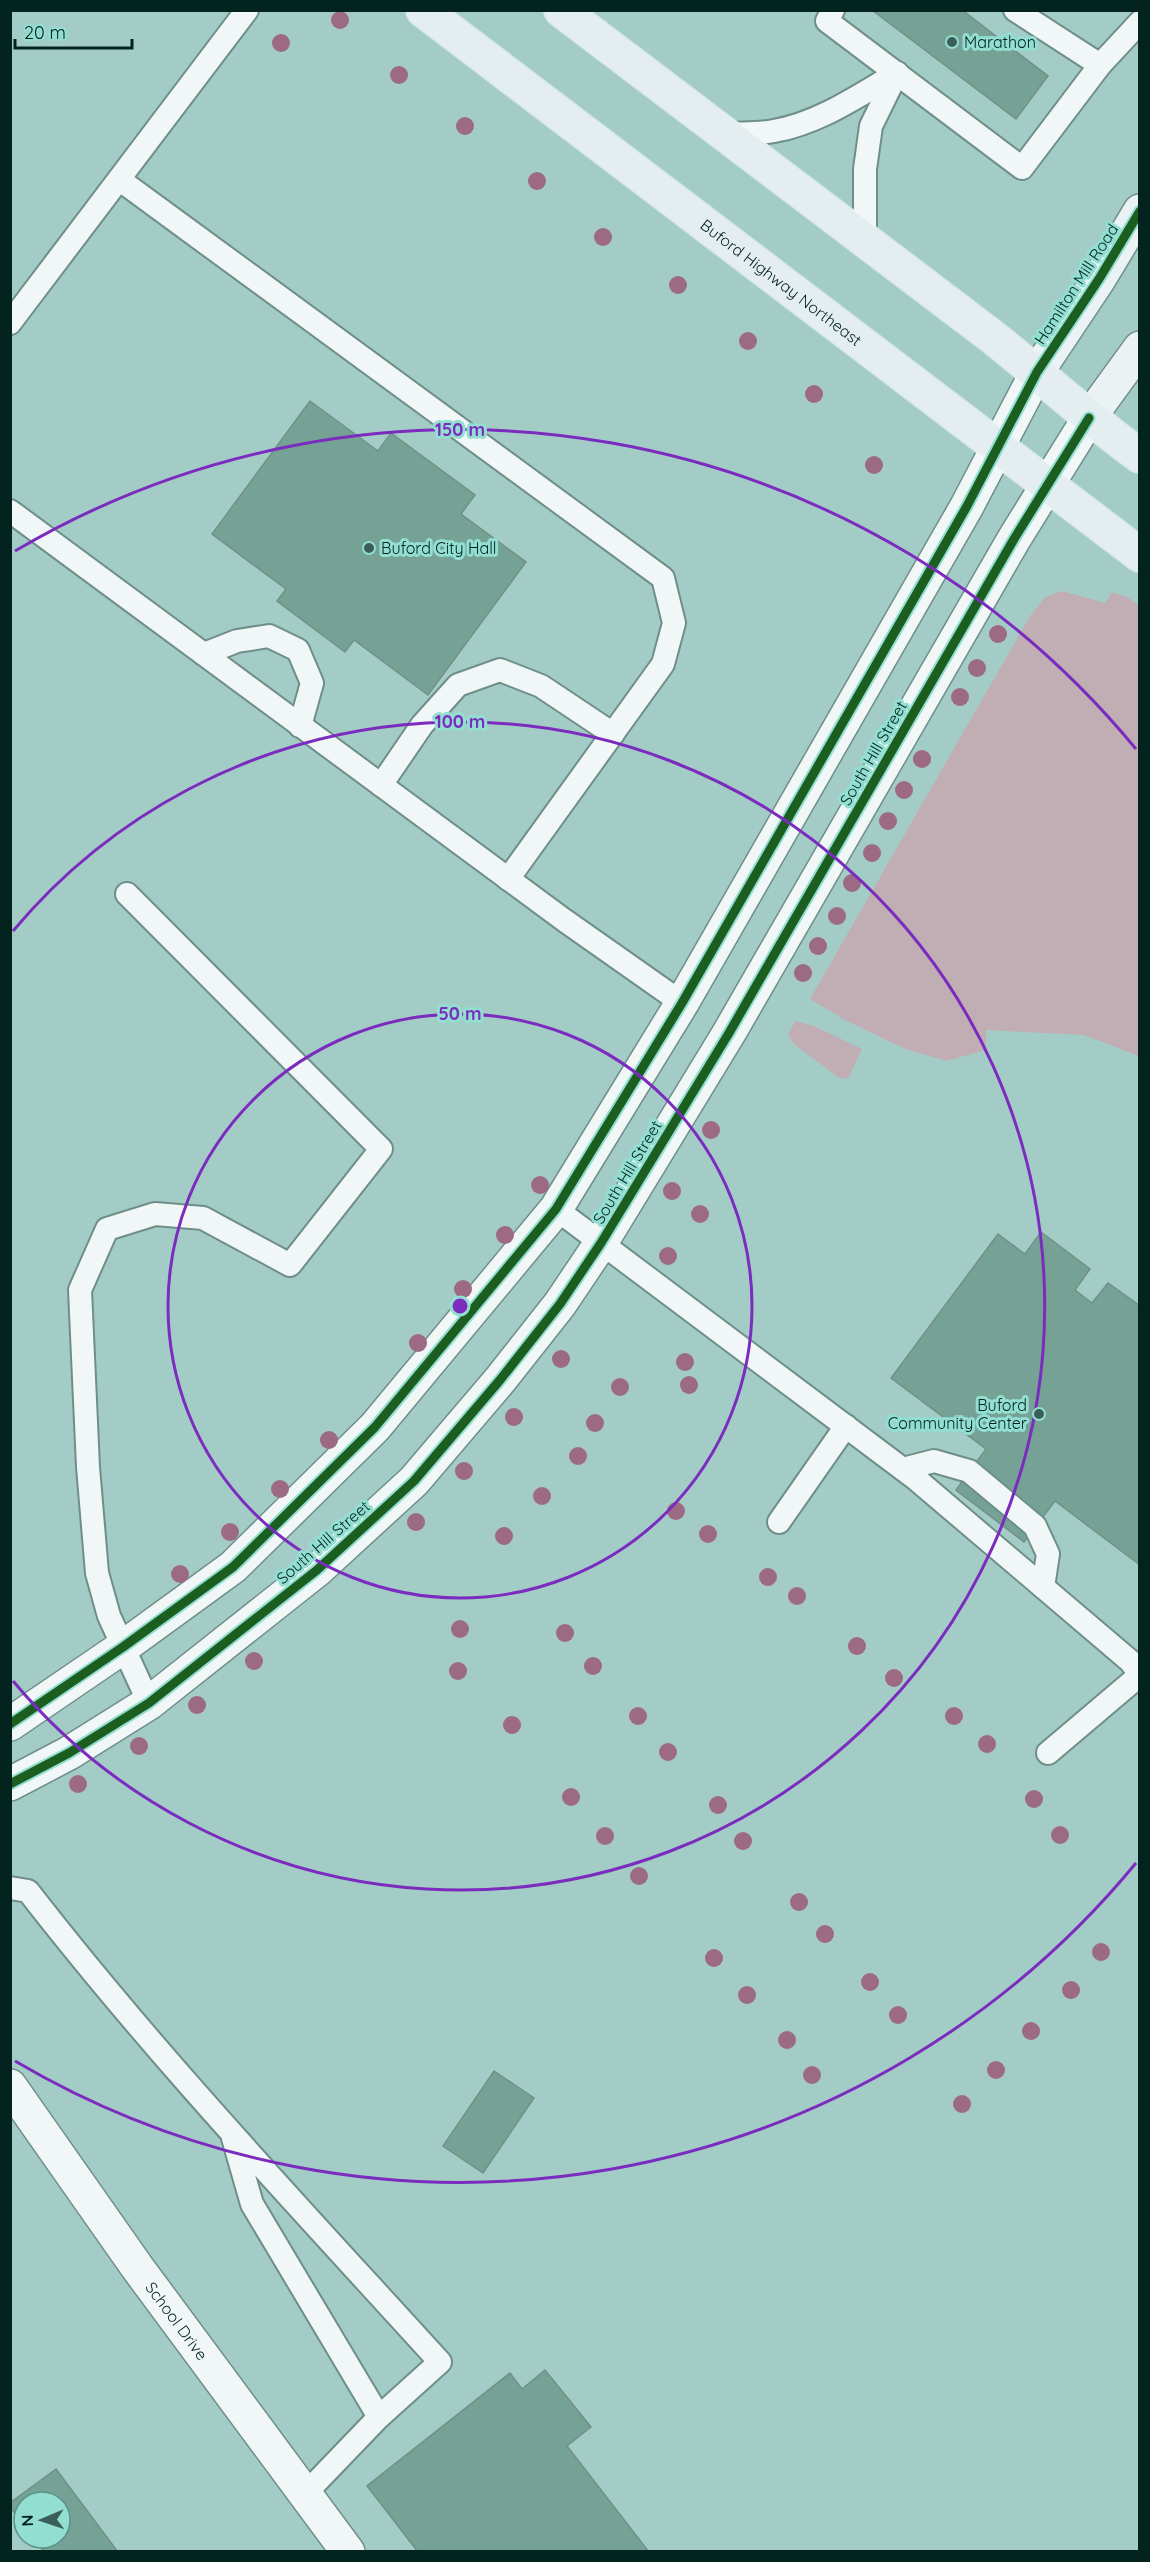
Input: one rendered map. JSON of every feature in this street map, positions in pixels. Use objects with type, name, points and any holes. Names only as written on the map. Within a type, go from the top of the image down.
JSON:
[{"type":"main road","name":"Buford Highway Northeast","points":[[423,10],[1140,555]]},
{"type":"main road","points":[[561,10],[1037,372],[1089,418],[1140,456]]},
{"type":"main road","name":"Hamilton Mill Road","points":[[1037,372],[1099,279],[1140,211]]},
{"type":"main road","points":[[1089,418],[1140,348]]},
{"type":"street","points":[[10,1724],[123,1647],[233,1567],[375,1427],[556,1209],[682,1003],[967,506],[1037,372]]},
{"type":"street","name":"South Hill Street","points":[[10,1784],[69,1753],[149,1703],[317,1570],[414,1481],[533,1337],[601,1243],[729,1033],[1014,539],[1089,418]]},
{"type":"street","name":"School Drive","points":[[10,2086],[136,2267],[305,2494],[341,2549]]},
{"type":"lane","points":[[10,323],[248,10]]},
{"type":"lane","points":[[833,10],[827,21],[1022,168],[1100,65],[1140,22]]},
{"type":"lane","points":[[1015,10],[1100,65]]},
{"type":"lane","points":[[727,134],[773,131],[806,122],[842,105],[897,73]]},
{"type":"lane","points":[[865,240],[865,169],[871,126],[897,73]]},
{"type":"lane","points":[[120,180],[663,578],[674,623],[663,664],[508,879]]},
{"type":"lane","points":[[10,511],[508,879],[682,1003]]},
{"type":"lane","points":[[204,654],[237,641],[269,636],[298,650],[312,683],[300,726]]},
{"type":"lane","points":[[381,785],[422,725],[458,685],[500,670],[541,686],[613,734]]},
{"type":"lane","points":[[128,894],[381,1149],[290,1264],[203,1218],[155,1214],[107,1229],[80,1290],[88,1467],[97,1572],[109,1616],[149,1703]]},
{"type":"lane","points":[[556,1209],[903,1469],[1130,1661],[1140,1675],[1048,1753]]},
{"type":"lane","points":[[778,1522],[846,1426]]},
{"type":"lane","points":[[903,1469],[934,1461],[969,1472],[1035,1526],[1048,1554],[1043,1587]]},
{"type":"lane","points":[[10,1888],[28,1891],[91,1973],[441,2362],[379,2417],[305,2494]]},
{"type":"lane","points":[[232,2132],[252,2204],[379,2417]]},
{"type":"shaded area","points":[[1062,591],[1105,603],[1112,592],[1127,597],[1139,606],[1139,1056],[1084,1035],[986,1030],[986,1050],[946,1061],[905,1049],[845,1020],[810,999],[1030,616],[1045,597]]},
{"type":"shaded area","points":[[795,1021],[814,1026],[862,1049],[849,1077],[844,1079],[838,1077],[794,1044],[788,1035]]},
{"type":"building","points":[[872,10],[962,10],[1048,76],[1016,119]]},
{"type":"building","name":"Buford City Hall","points":[[310,401],[378,451],[391,433],[475,495],[461,514],[526,562],[428,695],[354,640],[345,652],[277,601],[286,589],[212,534]]},
{"type":"building","name":"Buford Community Center","points":[[1041,1232],[1090,1269],[1075,1290],[1092,1303],[1108,1283],[1140,1306],[1140,1565],[1055,1501],[1024,1542],[956,1490],[986,1449],[891,1378],[998,1234],[1025,1254]]},
{"type":"building","points":[[494,2071],[534,2098],[483,2173],[443,2146]]},
{"type":"building","points":[[545,2370],[591,2427],[567,2446],[649,2552],[418,2552],[367,2486],[510,2373],[522,2389]]},
{"type":"building","points":[[56,2469],[72,2490],[28,2490]]},
{"type":"building","points":[[72,2490],[118,2552],[44,2552],[43,2550],[72,2550]]},
{"type":"cycle path","points":[[10,1724],[123,1647],[233,1567],[375,1427],[556,1209],[682,1003],[967,506],[1037,372],[1099,279],[1140,211]]},
{"type":"cycle path","points":[[10,1784],[69,1753],[149,1703],[317,1570],[414,1481],[500,1380],[560,1304],[601,1243],[729,1033],[1014,539],[1089,418]]},
{"type":"place","name":"Marathon","points":[[952,42]]},
{"type":"place","name":"Buford City Hall","points":[[369,548]]},
{"type":"place","name":"Buford Community Center","points":[[1039,1414]]}]
